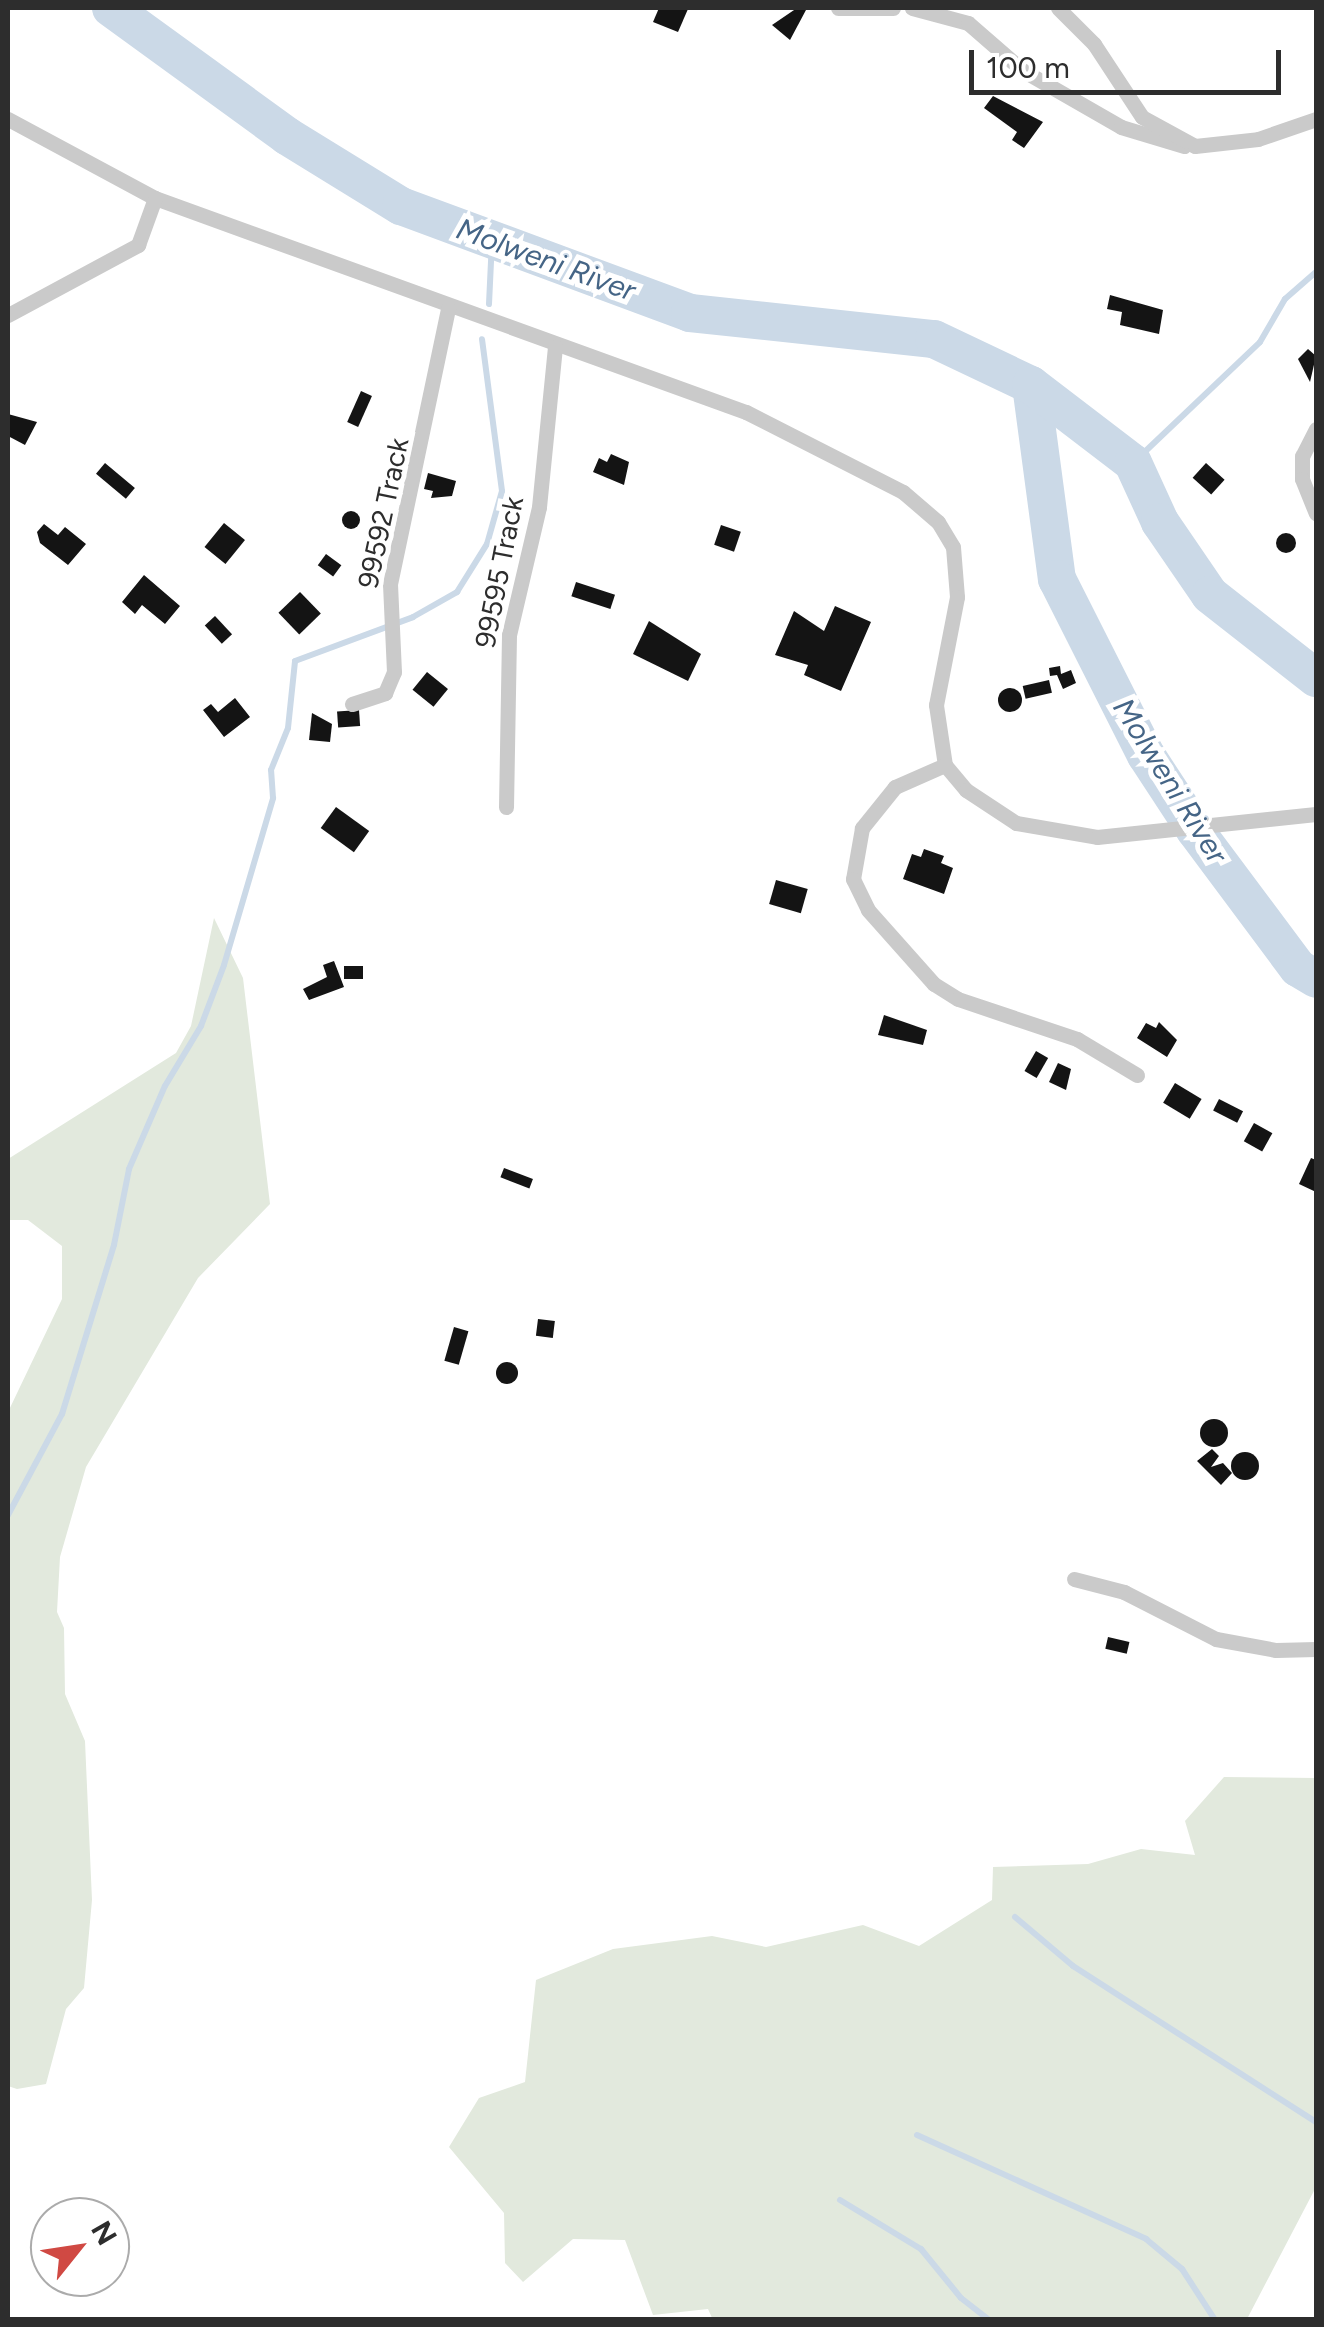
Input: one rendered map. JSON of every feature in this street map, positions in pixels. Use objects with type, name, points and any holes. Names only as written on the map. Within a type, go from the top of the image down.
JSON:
[{"type":"street","points":[[838,8],[894,8]]},
{"type":"street","points":[[912,8],[968,24],[1022,70],[1121,127],[1156,142],[1195,146],[1258,139],[1316,119]]},
{"type":"street","points":[[1058,8],[1094,44],[1142,117],[1195,146]]},
{"type":"street","points":[[8,119],[155,198],[555,347],[746,412],[861,467],[938,522],[952,547],[957,597],[936,705],[945,764],[966,790],[1016,823],[1075,836],[1316,814]]},
{"type":"street","points":[[8,315],[138,246],[155,198]]},
{"type":"street","name":"99592 Track","points":[[352,704],[385,693],[394,672],[390,584],[448,308]]},
{"type":"street","name":"99595 Track","points":[[506,807],[509,635],[539,508],[555,347]]},
{"type":"street","points":[[1316,429],[1302,456],[1302,479],[1316,513]]},
{"type":"street","points":[[945,764],[908,778],[872,810],[854,846],[853,879],[868,910],[934,984],[991,1011],[1077,1039],[1137,1075]]},
{"type":"street","points":[[1074,1579],[1124,1592],[1216,1638],[1276,1650],[1316,1649]]},
{"type":"shaded area","points":[[214,918],[243,978],[270,1204],[198,1278],[86,1467],[60,1557],[57,1612],[64,1628],[65,1694],[85,1741],[92,1900],[84,1988],[66,2009],[46,2084],[17,2089],[8,2086],[8,1412],[62,1299],[62,1246],[28,1220],[8,1220],[8,1159],[176,1053],[191,1026]]},
{"type":"shaded area","points":[[1224,1777],[1316,1778],[1316,2187],[1247,2319],[713,2320],[708,2309],[653,2315],[625,2240],[573,2239],[523,2282],[505,2263],[504,2213],[449,2147],[479,2098],[525,2082],[536,1980],[613,1949],[712,1936],[766,1947],[863,1925],[919,1946],[992,1900],[993,1867],[1088,1864],[1141,1849],[1195,1855],[1185,1821]]},
{"type":"building","points":[[659,8],[688,9],[678,32],[653,22]]},
{"type":"building","points":[[797,8],[806,10],[790,40],[772,25]]},
{"type":"building","points":[[993,96],[1043,122],[1024,148],[1012,140],[1017,132],[984,108]]},
{"type":"building","points":[[1110,295],[1163,310],[1159,334],[1120,325],[1122,312],[1107,309]]},
{"type":"building","points":[[1308,349],[1316,356],[1310,382],[1298,359]]},
{"type":"building","points":[[361,391],[372,396],[358,427],[347,422]]},
{"type":"building","points":[[8,414],[37,422],[25,445],[8,436]]},
{"type":"building","points":[[611,454],[629,462],[624,485],[593,472],[599,458],[607,462]]},
{"type":"building","points":[[105,463],[135,488],[126,499],[96,474]]},
{"type":"building","points":[[1206,463],[1225,480],[1211,495],[1193,478]]},
{"type":"building","points":[[428,473],[456,481],[452,496],[431,498],[433,491],[424,489]]},
{"type":"building","points":[[351,511],[360,520],[351,529],[342,520]]},
{"type":"building","points":[[224,523],[245,540],[225,564],[204,547]]},
{"type":"building","points":[[44,524],[58,535],[65,527],[86,544],[68,565],[40,543],[37,532]]},
{"type":"building","points":[[721,525],[741,532],[734,552],[714,545]]},
{"type":"building","points":[[1286,533],[1296,543],[1286,553],[1276,543]]},
{"type":"building","points":[[370,541],[382,546],[373,567],[361,562]]},
{"type":"building","points":[[326,554],[341,565],[333,576],[318,565]]},
{"type":"building","points":[[144,575],[180,606],[165,624],[142,605],[135,614],[122,602]]},
{"type":"building","points":[[576,582],[615,595],[610,609],[571,596]]},
{"type":"building","points":[[300,592],[321,614],[299,634],[278,613]]},
{"type":"building","points":[[835,606],[871,622],[841,691],[804,675],[808,665],[775,655],[794,611],[824,631]]},
{"type":"building","points":[[215,616],[232,634],[222,644],[205,626]]},
{"type":"building","points":[[649,621],[701,654],[688,681],[633,654]]},
{"type":"building","points":[[1060,666],[1061,674],[1071,670],[1076,683],[1063,689],[1057,675],[1050,676],[1049,668]]},
{"type":"building","points":[[427,672],[448,689],[434,707],[413,690]]},
{"type":"building","points":[[1049,680],[1052,693],[1026,699],[1023,686]]},
{"type":"building","points":[[1010,688],[1019,691],[1019,709],[1010,712],[1001,709],[998,700],[1001,691]]},
{"type":"building","points":[[235,698],[250,717],[224,737],[203,710],[211,704],[218,712]]},
{"type":"building","points":[[359,710],[360,726],[338,727],[337,712]]},
{"type":"building","points":[[312,713],[332,724],[330,742],[309,740]]},
{"type":"building","points":[[336,807],[369,831],[354,852],[321,828]]},
{"type":"building","points":[[924,849],[944,856],[941,863],[953,868],[944,894],[903,879],[912,854],[921,857]]},
{"type":"building","points":[[776,880],[808,889],[801,913],[769,904]]},
{"type":"building","points":[[334,961],[344,987],[309,1000],[303,989],[327,977],[323,965]]},
{"type":"building","points":[[344,966],[363,966],[363,979],[344,979]]},
{"type":"building","points":[[884,1015],[927,1030],[923,1045],[878,1035]]},
{"type":"building","points":[[1159,1022],[1177,1040],[1167,1057],[1137,1038],[1146,1023],[1156,1028]]},
{"type":"building","points":[[1036,1051],[1048,1058],[1037,1078],[1024,1071]]},
{"type":"building","points":[[1058,1063],[1071,1069],[1066,1090],[1049,1082]]},
{"type":"building","points":[[1175,1083],[1202,1099],[1190,1119],[1163,1103]]},
{"type":"building","points":[[1219,1099],[1243,1111],[1237,1123],[1213,1111]]},
{"type":"building","points":[[1254,1123],[1272,1133],[1262,1152],[1244,1141]]},
{"type":"building","points":[[1311,1158],[1316,1160],[1316,1192],[1299,1184]]},
{"type":"building","points":[[504,1168],[533,1179],[529,1188],[500,1177]]},
{"type":"building","points":[[538,1319],[555,1321],[553,1338],[536,1336]]},
{"type":"building","points":[[454,1327],[468,1331],[459,1365],[444,1361]]},
{"type":"building","points":[[503,1362],[511,1362],[518,1373],[511,1384],[503,1384],[496,1377],[496,1369]]},
{"type":"building","points":[[1214,1419],[1224,1423],[1228,1433],[1224,1443],[1214,1447],[1204,1443],[1200,1433],[1204,1423]]},
{"type":"building","points":[[1212,1449],[1219,1456],[1211,1467],[1223,1463],[1232,1473],[1221,1485],[1197,1461]]},
{"type":"building","points":[[1245,1452],[1255,1456],[1259,1466],[1255,1476],[1245,1480],[1235,1476],[1231,1466],[1235,1456]]},
{"type":"building","points":[[1108,1637],[1129,1642],[1127,1654],[1105,1649]]},
{"type":"waterway","name":"Molweni River","points":[[111,8],[287,136],[401,206],[690,313],[934,339],[1031,385],[1057,579],[1146,755],[1195,830],[1298,968],[1316,979]]},
{"type":"waterway","points":[[489,304],[492,240]]},
{"type":"waterway","points":[[1133,463],[1260,342],[1285,299],[1316,272]]},
{"type":"waterway","points":[[8,1515],[62,1414],[114,1245],[129,1169],[165,1086],[201,1026],[224,965],[273,798],[271,770],[288,728],[295,661],[413,617],[457,592],[487,544],[502,491],[482,339]]},
{"type":"waterway","name":"Molweni River","points":[[1031,385],[1133,463],[1160,522],[1210,595],[1316,678]]},
{"type":"waterway","points":[[1015,1917],[1073,1966],[1316,2122]]},
{"type":"waterway","points":[[917,2135],[1146,2239],[1182,2269],[1215,2320]]},
{"type":"waterway","points":[[840,2200],[921,2249],[961,2298],[989,2320]]}]
